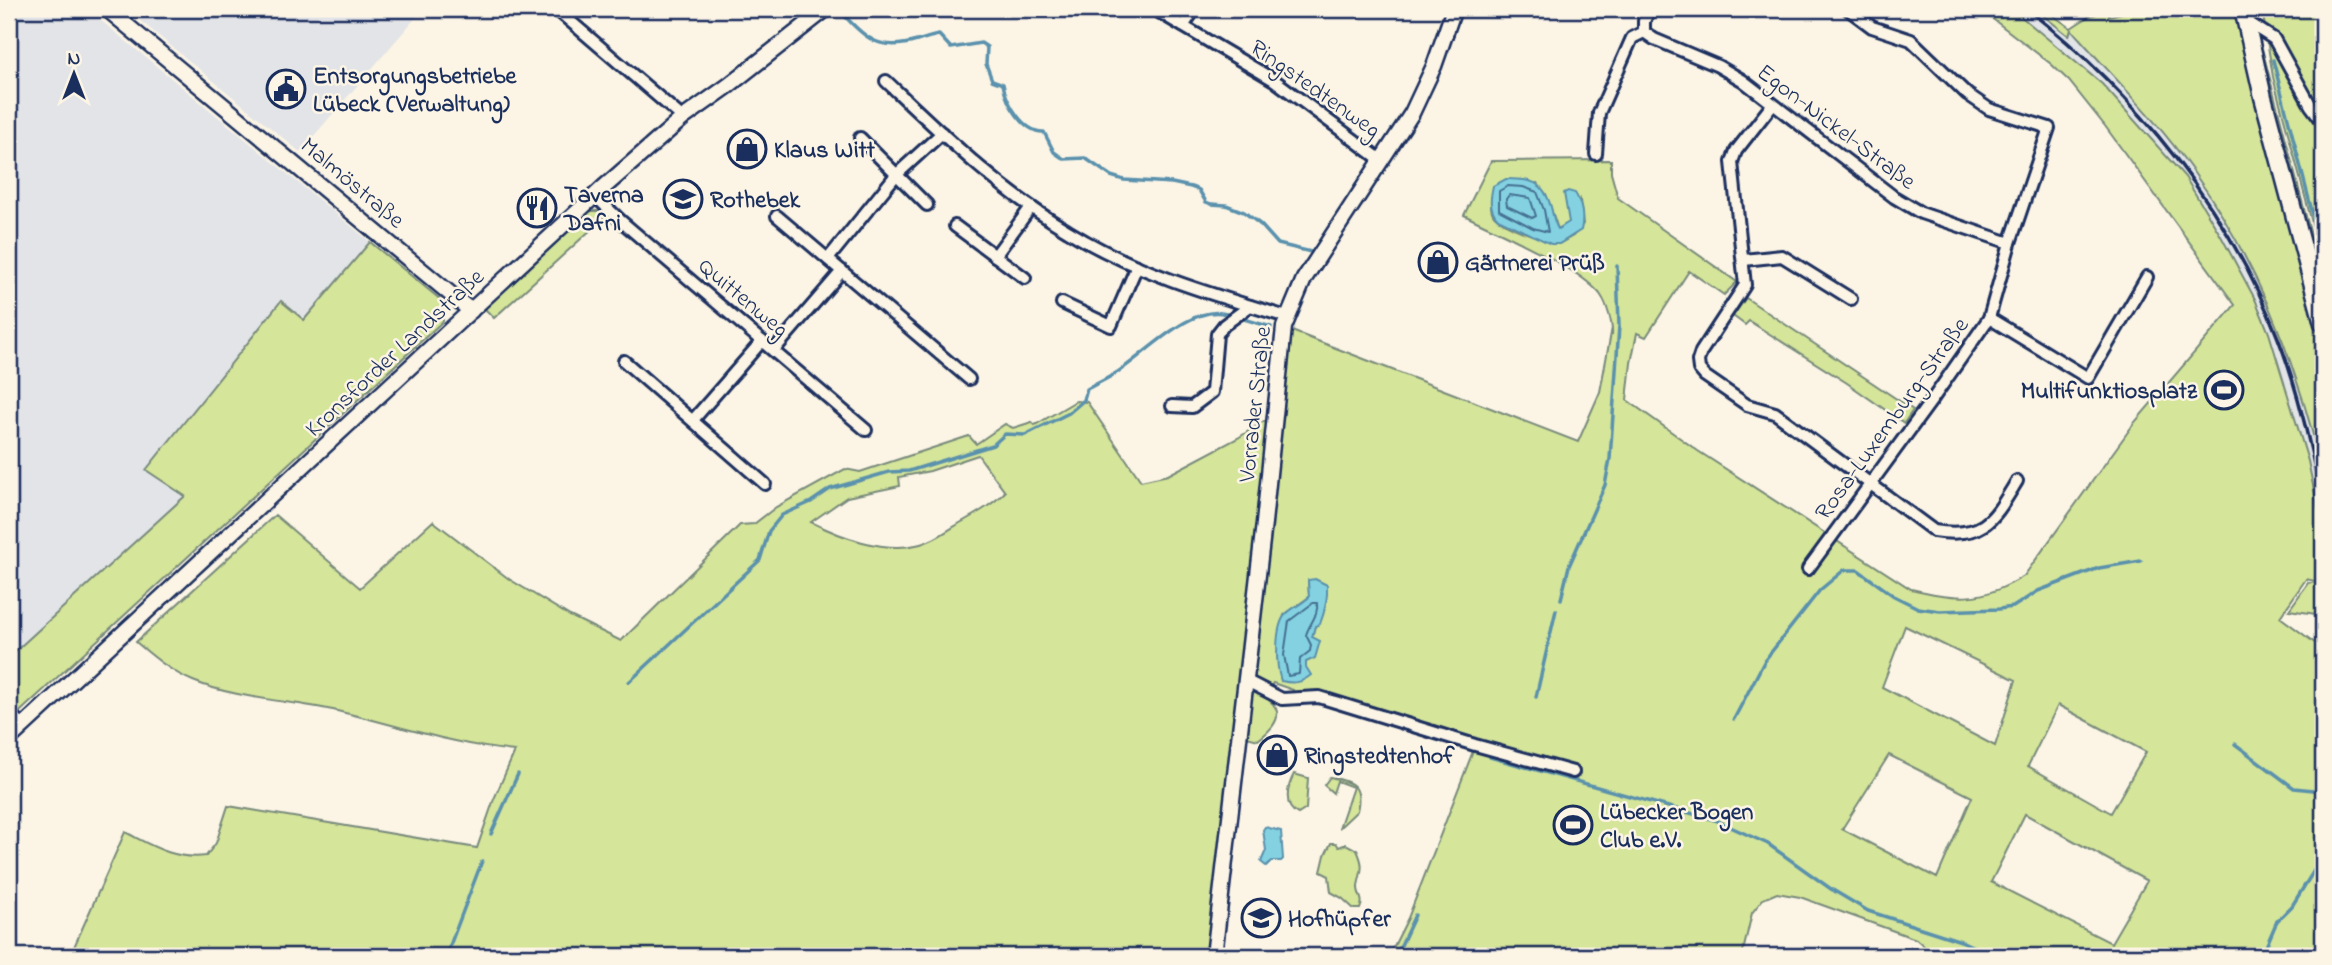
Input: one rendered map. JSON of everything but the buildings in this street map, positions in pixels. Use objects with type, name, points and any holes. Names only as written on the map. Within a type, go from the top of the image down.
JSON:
[{"type":"main road","points":[[2245,15],[2263,97],[2323,323]]},
{"type":"street","name":"Malmöstraße","points":[[107,9],[471,311]]},
{"type":"street","points":[[556,9],[683,118]]},
{"type":"street","name":"Ringstedtenweg","points":[[1154,9],[1274,80],[1381,160]]},
{"type":"street","points":[[1183,26],[1195,9]]},
{"type":"street","name":"Vorrader Straße","points":[[1214,956],[1284,327],[1304,279],[1412,113],[1434,66],[1454,9]]},
{"type":"street","points":[[1596,154],[1600,114],[1632,38],[1644,32],[1644,21],[1650,9]]},
{"type":"street","name":"Rosa-Luxemburg-Straße","points":[[1808,569],[1989,318],[2010,243],[2049,128],[1989,108],[1967,94],[1911,40],[1872,27],[1848,9]]},
{"type":"street","name":"Kronsforder Landstraße","points":[[9,739],[595,196],[683,118],[824,10]]},
{"type":"street","points":[[2245,15],[2274,39],[2311,106],[2323,122]]},
{"type":"street","name":"Egon-Nickel-Straße","points":[[1644,32],[1731,73],[1894,197],[1921,214],[2010,243]]},
{"type":"street","points":[[887,81],[983,170],[1069,232],[1137,267],[1287,317]]},
{"type":"street","points":[[1772,105],[1736,151],[1732,162],[1745,285],[1701,352],[1699,369],[1704,376],[1741,402],[1775,413],[1934,531],[1948,533],[1980,529],[1992,520],[2017,481]]},
{"type":"street","points":[[828,259],[896,175],[943,133]]},
{"type":"street","points":[[860,138],[927,205]]},
{"type":"street","name":"Quittenweg","points":[[595,196],[866,430]]},
{"type":"street","points":[[995,257],[1031,207]]},
{"type":"street","points":[[776,216],[969,379]]},
{"type":"street","points":[[955,226],[1026,278]]},
{"type":"street","points":[[1744,260],[1782,256],[1851,299]]},
{"type":"street","points":[[1062,303],[1111,326],[1137,267]]},
{"type":"street","points":[[774,350],[842,271]]},
{"type":"street","points":[[1989,318],[2088,378],[2147,277]]},
{"type":"street","points":[[1172,406],[1192,407],[1212,392],[1217,334],[1250,306]]},
{"type":"street","points":[[693,420],[762,341]]},
{"type":"street","points":[[624,361],[765,484]]},
{"type":"street","points":[[1245,680],[1282,699],[1319,697],[1573,772]]},
{"type":"street","points":[[9,714],[23,725]]},
{"type":"shaded area","points":[[9,9],[87,9],[441,300],[443,321],[76,659],[9,676]]},
{"type":"shaded area","points":[[126,9],[411,9],[418,15],[300,152]]},
{"type":"shaded area","points":[[2012,9],[2035,9],[2068,36],[2071,29],[2155,122],[2192,170],[2233,234],[2267,300],[2294,368],[2312,426],[2323,475],[2323,534],[2308,461],[2287,387],[2185,177],[2102,84]]},
{"type":"green space","points":[[1976,9],[2012,9],[2102,84],[2185,177],[2255,299],[2269,333],[2308,461],[2323,534],[2323,615],[2289,610],[2308,583],[2315,581],[2306,579],[2280,617],[2323,649],[2323,956],[1969,956],[1943,953],[1943,956],[1929,956],[1924,946],[1916,939],[1800,897],[1777,893],[1763,899],[1752,913],[1742,956],[1389,956],[1408,918],[1477,741],[1293,696],[1293,690],[1273,683],[1269,689],[1252,680],[1218,956],[70,956],[125,832],[174,854],[206,856],[216,843],[228,806],[477,848],[515,751],[446,739],[333,710],[210,687],[177,673],[136,642],[275,515],[360,588],[433,521],[509,579],[570,616],[621,641],[740,525],[754,524],[776,507],[845,469],[860,472],[969,436],[976,444],[1005,424],[1013,428],[1032,422],[1035,425],[1076,401],[1087,402],[1141,481],[1168,475],[1264,421],[1271,420],[1284,328],[1578,442],[1600,392],[1611,333],[1612,336],[1609,314],[1600,294],[1574,272],[1464,215],[1491,161],[1611,160],[1611,173],[1618,198],[1737,282],[1724,295],[1689,271],[1646,337],[1637,333],[1627,400],[1698,451],[1911,589],[1956,597],[1996,591],[2024,576],[2135,422],[2235,305],[2105,126],[2069,81],[1994,20]],"holes":[[[1537,183],[1546,194],[1558,229],[1569,223],[1580,200],[1583,224],[1573,236],[1559,244],[1523,232],[1498,219],[1491,210],[1491,197]],[[978,455],[1005,492],[984,509],[945,533],[916,545],[890,547],[862,542],[811,522],[847,497],[900,486],[899,477],[930,471]],[[1308,580],[1315,626],[1312,637],[1315,657],[1306,662],[1306,667],[1281,681],[1277,655],[1284,615],[1309,597]],[[1905,626],[2016,680],[1995,746],[1882,687]],[[2058,705],[2146,752],[2111,813],[2028,766]],[[1889,755],[1972,797],[1937,878],[1842,829]],[[2025,814],[2147,881],[2111,943],[1991,882]]]},
{"type":"green space","points":[[2035,9],[2044,9],[2071,28],[2091,16],[2109,10],[2109,16],[2139,9],[2234,9],[2323,351],[2323,475],[2288,355],[2256,278],[2237,241],[2216,205],[2164,133],[2071,29],[2069,36]]},
{"type":"green space","points":[[2262,9],[2323,9],[2323,264],[2273,77]]},
{"type":"green space","points":[[2259,37],[2322,277],[2323,291],[2270,94]]},
{"type":"green space","points":[[590,211],[598,211],[605,217],[494,318],[483,307]]},
{"type":"green space","points":[[370,242],[441,300],[443,321],[9,722],[9,657],[185,496],[146,470],[281,301],[304,320]]},
{"type":"green space","points":[[1746,298],[1913,410],[1904,423],[1749,321],[1745,325],[1733,316]]},
{"type":"green space","points":[[1252,690],[1270,701],[1277,712],[1273,725],[1258,740],[1247,737]]},
{"type":"green space","points":[[1294,774],[1308,778],[1306,809],[1298,814],[1288,802]]},
{"type":"green space","points":[[1330,777],[1350,783],[1357,790],[1358,795],[1357,811],[1339,828],[1353,787],[1337,781],[1333,793],[1324,785]]},
{"type":"green space","points":[[1331,843],[1336,843],[1339,847],[1346,844],[1357,850],[1362,865],[1358,886],[1362,902],[1360,909],[1354,909],[1331,892],[1329,876],[1321,872]]},
{"type":"water","points":[[1506,179],[1530,181],[1540,187],[1548,198],[1558,229],[1569,222],[1564,193],[1575,193],[1582,211],[1581,230],[1559,244],[1551,244],[1498,219],[1492,208],[1493,186]]},
{"type":"water","points":[[1315,579],[1327,585],[1327,595],[1322,619],[1320,624],[1315,626],[1312,637],[1320,641],[1315,658],[1306,662],[1311,675],[1297,682],[1281,681],[1277,657],[1279,628],[1286,614],[1309,597],[1308,580]]},
{"type":"water","points":[[1265,827],[1281,831],[1283,859],[1272,861],[1266,866],[1261,862],[1266,850],[1263,830]]},
{"type":"waterway","name":"Rothebek","points":[[844,15],[868,37],[885,44],[905,44],[939,35],[951,48],[981,43],[987,47],[986,64],[992,80],[1003,84],[1017,116],[1030,128],[1044,132],[1054,152],[1064,159],[1085,158],[1111,176],[1124,180],[1172,183],[1199,190],[1206,202],[1226,205],[1244,212],[1261,225],[1278,244],[1311,252]]},
{"type":"waterway","points":[[2273,60],[2323,254]]},
{"type":"waterway","points":[[1561,599],[1569,566],[1605,485],[1610,459],[1619,326],[1617,266]]},
{"type":"waterway","points":[[629,682],[760,560],[769,531],[782,515],[811,502],[830,489],[889,472],[909,471],[993,445],[1005,434],[1025,435],[1069,413],[1084,400],[1087,389],[1116,373],[1183,323],[1212,313],[1226,314]]},
{"type":"waterway","points":[[1244,319],[1271,327]]},
{"type":"waterway","points":[[1734,719],[1765,660],[1820,590],[1844,570],[1858,570],[1894,596],[1918,608],[1940,611],[2013,607],[2038,591],[2099,568],[2141,561]]},
{"type":"waterway","points":[[1536,697],[1556,610]]},
{"type":"waterway","points":[[2235,744],[2294,788],[2323,791]]},
{"type":"waterway","points":[[1490,757],[1715,820],[1768,844],[1831,889],[1868,911],[1961,941],[1993,956]]},
{"type":"waterway","points":[[491,834],[518,774]]},
{"type":"waterway","points":[[2262,956],[2277,921],[2292,906],[2323,856]]},
{"type":"waterway","points":[[446,956],[482,861]]},
{"type":"waterway","points":[[1396,956],[1415,915]]},
{"type":"railway","points":[[2027,9],[2067,42],[2141,116],[2175,157],[2233,244],[2257,290],[2285,358],[2304,421],[2323,506]]},
{"type":"place","name":"Entsorgungsbetriebe Lübeck (Verwaltung)","points":[[286,89]]},
{"type":"place","name":"Klaus Witt","points":[[747,149]]},
{"type":"place","name":"Rothebek","points":[[683,199]]},
{"type":"place","name":"Taverna Dafni","points":[[537,208]]},
{"type":"place","name":"Gärtnerei Prüß","points":[[1438,262]]},
{"type":"place","name":"Multifunktiosplatz","points":[[2224,390]]},
{"type":"place","name":"Ringstedtenhof","points":[[1277,755]]},
{"type":"place","name":"Lübecker Bogen Club e.V.","points":[[1573,825]]},
{"type":"place","name":"Hofhüpfer","points":[[1261,918]]}]
